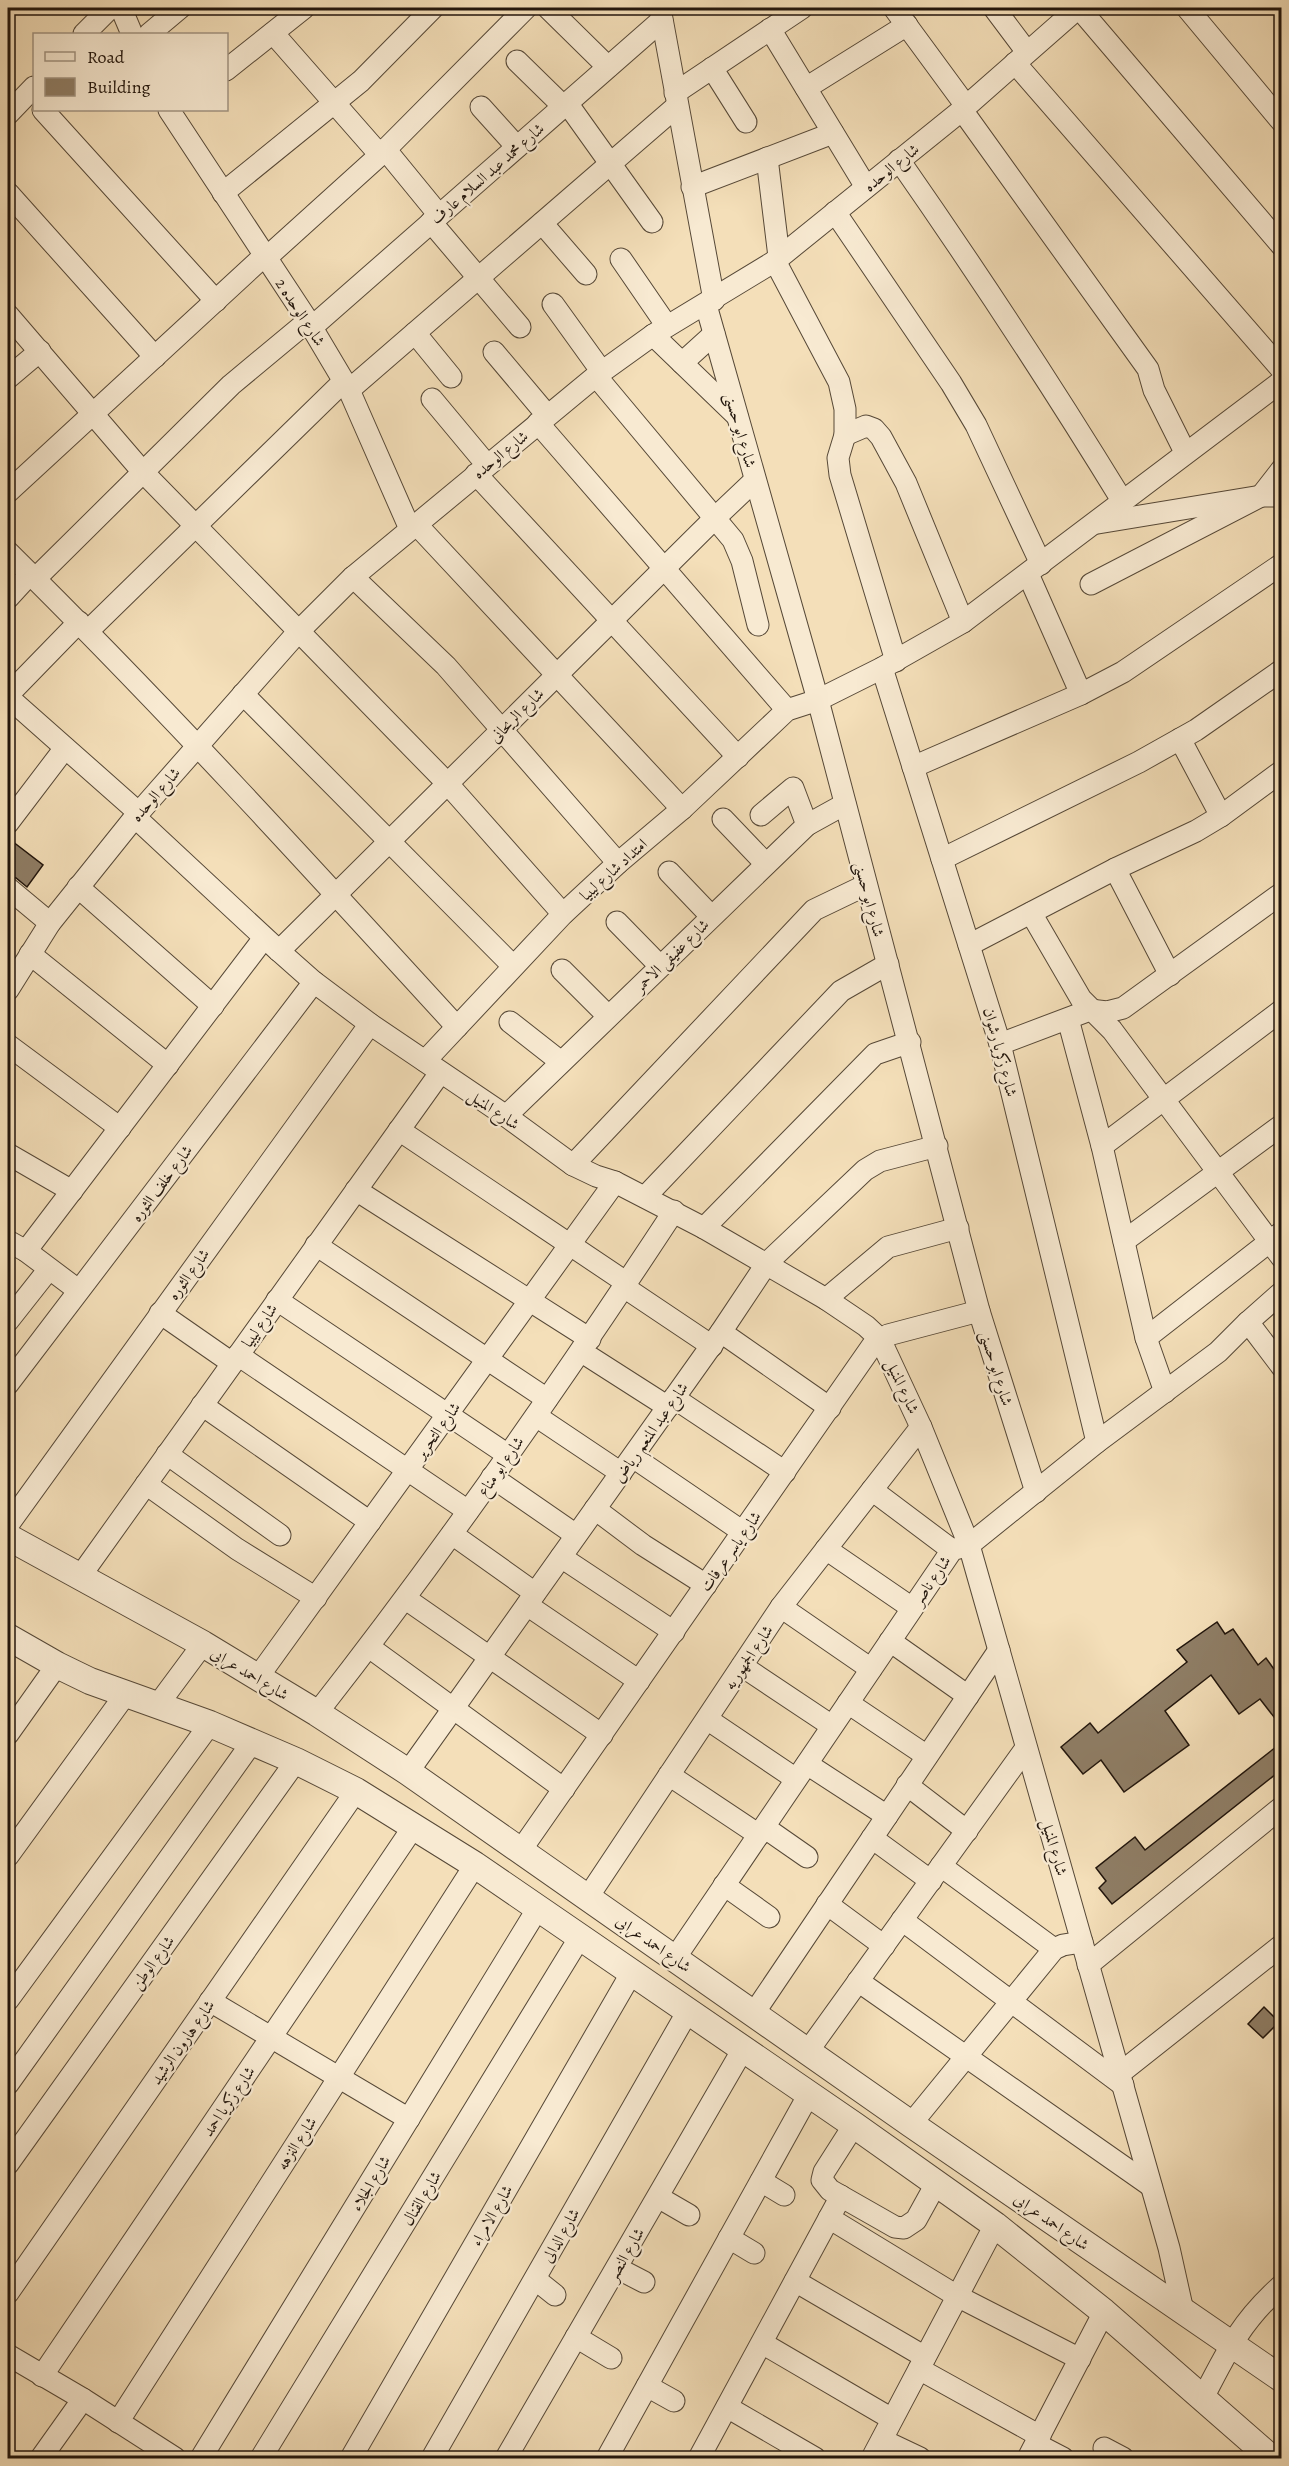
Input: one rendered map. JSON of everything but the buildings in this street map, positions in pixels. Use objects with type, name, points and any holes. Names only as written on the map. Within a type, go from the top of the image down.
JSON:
[{"type":"street","points":[[85,33],[110,8]]},
{"type":"street","points":[[121,8],[132,33]]},
{"type":"street","points":[[150,33],[180,8]]},
{"type":"street","points":[[228,68],[304,8]]},
{"type":"street","points":[[223,194],[361,81],[433,8]]},
{"type":"street","points":[[8,492],[382,152],[526,8]]},
{"type":"street","points":[[548,8],[608,67]]},
{"type":"street","points":[[8,696],[347,386],[415,333],[611,164],[712,68],[802,8]]},
{"type":"street","points":[[894,8],[1148,369],[1154,390],[1185,452]]},
{"type":"street","points":[[994,8],[1021,57],[1281,370]]},
{"type":"street","points":[[1078,8],[1281,246]]},
{"type":"street","name":"شارع الوحده","points":[[8,990],[50,923],[137,815],[298,632],[353,577],[599,374],[660,331],[777,259],[964,108],[1078,8]]},
{"type":"street","points":[[1187,8],[1281,122]]},
{"type":"street","name":"شارع محمد عبد السلام عارف","points":[[8,598],[231,384],[310,324],[435,218],[608,67],[665,13]]},
{"type":"street","name":"شارع ابو حسنى","points":[[665,13],[676,100],[692,187],[714,334],[818,700],[980,1311],[1036,1492]]},
{"type":"street","points":[[806,88],[907,25]]},
{"type":"street","points":[[770,29],[866,187]]},
{"type":"street","points":[[273,33],[334,103],[382,152],[479,278],[520,327]]},
{"type":"street","points":[[517,61],[565,104],[652,222]]},
{"type":"street","points":[[712,68],[746,122]]},
{"type":"street","points":[[8,114],[32,93]]},
{"type":"street","points":[[481,107],[517,147]]},
{"type":"street","points":[[45,111],[216,301]]},
{"type":"street","name":"شارع الوحده 2","points":[[173,111],[223,194],[310,324],[347,386],[413,526],[682,809]]},
{"type":"street","points":[[692,187],[833,133]]},
{"type":"street","points":[[767,158],[777,259]]},
{"type":"street","points":[[900,160],[1039,367],[1122,502]]},
{"type":"street","points":[[8,193],[154,357]]},
{"type":"street","points":[[835,212],[951,383],[976,425],[1081,694]]},
{"type":"street","points":[[543,223],[586,274]]},
{"type":"street","points":[[621,259],[660,331],[682,363],[737,416]]},
{"type":"street","name":"شارع زكريا رشوان","points":[[777,259],[839,382],[845,409],[845,435],[838,458],[840,475],[913,767],[1000,1044],[1097,1442]]},
{"type":"street","points":[[553,304],[599,374],[733,540],[742,561],[758,625]]},
{"type":"street","points":[[8,315],[142,471],[447,783],[563,914]]},
{"type":"street","points":[[415,333],[451,377]]},
{"type":"street","points":[[682,363],[714,334]]},
{"type":"street","points":[[8,378],[40,351]]},
{"type":"street","points":[[494,352],[543,419],[664,568],[787,710]]},
{"type":"street","name":"امتداد شارع ليبيا","points":[[433,1067],[457,1026],[563,914],[618,863],[682,809],[787,710],[818,700],[889,664],[963,622],[1097,523],[1185,452],[1281,381]]},
{"type":"street","points":[[432,399],[482,470],[611,620],[738,757]]},
{"type":"street","points":[[845,435],[866,426],[874,429],[881,437],[906,483],[963,622]]},
{"type":"street","points":[[1091,584],[1271,496],[1281,470]]},
{"type":"street","name":"شارع الريحانى","points":[[17,1246],[72,1191],[213,1006],[272,945],[336,894],[755,480]]},
{"type":"street","points":[[1097,523],[1271,496]]},
{"type":"street","points":[[8,552],[83,626],[197,746],[457,1026]]},
{"type":"street","points":[[913,767],[1081,694],[1123,672],[1281,564]]},
{"type":"street","points":[[353,577],[446,666],[618,863]]},
{"type":"street","points":[[942,859],[1139,762],[1232,706],[1281,670]]},
{"type":"street","points":[[243,694],[513,966]]},
{"type":"street","name":"شارع المنيل","points":[[8,696],[137,815],[272,945],[314,982],[370,1024],[573,1164],[674,1211],[766,1263],[826,1299],[866,1326],[880,1339],[921,1427],[960,1547],[999,1650],[1169,2248],[1183,2311]]},
{"type":"street","points":[[1180,739],[1221,816]]},
{"type":"street","points":[[8,823],[14,800],[65,748]]},
{"type":"street","points":[[969,945],[1115,869],[1196,831],[1221,816],[1281,771]]},
{"type":"street","points":[[761,815],[793,788],[807,825]]},
{"type":"street","name":"شارع عفيفى الاحمر","points":[[506,1116],[807,825],[845,804]]},
{"type":"street","points":[[723,819],[766,864]]},
{"type":"street","points":[[1115,869],[1170,975]]},
{"type":"street","points":[[669,872],[711,916]]},
{"type":"street","points":[[573,1164],[814,910],[866,885]]},
{"type":"street","points":[[78,887],[213,1006]]},
{"type":"street","points":[[8,888],[50,923]]},
{"type":"street","points":[[1000,1044],[1090,1010],[1107,1012],[1123,1008],[1281,893]]},
{"type":"street","points":[[1031,913],[1072,985],[1090,1010],[1112,1030],[1217,1172],[1277,1244],[1146,1338]]},
{"type":"street","points":[[617,922],[660,966]]},
{"type":"street","points":[[30,954],[168,1065]]},
{"type":"street","points":[[645,1197],[840,992],[888,964]]},
{"type":"street","points":[[562,970],[608,1016]]},
{"type":"street","name":"شارع خلف الثوره","points":[[8,1383],[314,982]]},
{"type":"street","points":[[1102,1146],[1281,1010]]},
{"type":"street","points":[[1068,1019],[1102,1146],[1146,1338],[1164,1392]]},
{"type":"street","points":[[510,1022],[561,1062]]},
{"type":"street","name":"شارع الثوره","points":[[8,1525],[370,1024]]},
{"type":"street","points":[[704,1228],[875,1054],[910,1042]]},
{"type":"street","points":[[8,1045],[120,1128]]},
{"type":"street","name":"شارع ليبيا","points":[[79,1578],[399,1130],[433,1067]]},
{"type":"street","points":[[1124,1241],[1281,1125]]},
{"type":"street","points":[[399,1130],[626,1285],[830,1408]]},
{"type":"street","name":"شارع عبد المنعم رياض","points":[[408,1772],[671,1403],[766,1263],[865,1170],[880,1161],[936,1146]]},
{"type":"street","points":[[8,1154],[72,1191]]},
{"type":"street","name":"شارع التحرير","points":[[258,1677],[615,1182]]},
{"type":"street","points":[[356,1190],[530,1301],[586,1345],[671,1403],[785,1472]]},
{"type":"street","name":"شارع ابو مناع","points":[[317,1713],[406,1599],[542,1408],[674,1211]]},
{"type":"street","points":[[826,1299],[888,1247],[958,1228]]},
{"type":"street","points":[[316,1245],[487,1360],[542,1408],[627,1465],[743,1532]]},
{"type":"street","points":[[17,1246],[78,1290]]},
{"type":"street","points":[[8,1321],[49,1269]]},
{"type":"street","name":"شارع ناصر","points":[[675,1958],[912,1608],[960,1547],[1036,1492],[1097,1442],[1218,1352],[1281,1292]]},
{"type":"street","points":[[277,1300],[508,1455]]},
{"type":"street","points":[[880,1339],[980,1311]]},
{"type":"street","points":[[160,1313],[408,1470],[468,1511]]},
{"type":"street","points":[[1248,1322],[1281,1367]]},
{"type":"street","name":"شارع ياسر عرفات","points":[[521,1850],[872,1346],[880,1339]]},
{"type":"street","points":[[202,1404],[370,1522]]},
{"type":"street","name":"شارع الجمهوريه","points":[[588,1896],[781,1607],[921,1427]]},
{"type":"street","points":[[166,1454],[280,1535]]},
{"type":"street","points":[[492,1477],[576,1535]]},
{"type":"street","points":[[146,1484],[237,1549],[316,1598]]},
{"type":"street","points":[[872,1490],[960,1547]]},
{"type":"street","points":[[595,1509],[643,1545],[706,1585]]},
{"type":"street","points":[[452,1534],[531,1599],[639,1681]]},
{"type":"street","name":"شارع احمد عرابى","points":[[8,1537],[202,1644],[317,1713],[408,1772],[1281,2379]]},
{"type":"street","points":[[826,1549],[912,1608]]},
{"type":"street","points":[[561,1557],[674,1632]]},
{"type":"street","points":[[406,1599],[602,1735]]},
{"type":"street","points":[[781,1607],[871,1669]]},
{"type":"street","points":[[8,1637],[57,1665],[125,1695],[210,1724],[296,1761],[356,1791],[475,1865],[937,2182],[995,2225],[1104,2312],[1271,2458]]},
{"type":"street","points":[[890,1641],[968,1696]]},
{"type":"street","points":[[157,1706],[202,1644]]},
{"type":"street","points":[[369,1647],[564,1789]]},
{"type":"street","points":[[754,2013],[999,1650]]},
{"type":"street","points":[[8,1734],[57,1665]]},
{"type":"street","points":[[742,1666],[832,1726]]},
{"type":"street","points":[[8,1856],[125,1695]]},
{"type":"street","points":[[848,1703],[927,1756]]},
{"type":"street","points":[[707,1719],[887,1816]]},
{"type":"street","points":[[8,2000],[210,1724]]},
{"type":"street","points":[[8,2084],[253,1742]]},
{"type":"street","points":[[807,2051],[1026,1748]]},
{"type":"street","name":"شارع الوطن","points":[[8,2164],[296,1761]]},
{"type":"street","points":[[669,1775],[807,1857]]},
{"type":"street","points":[[907,1785],[967,1831]]},
{"type":"street","name":"شارع هارون الرشيد","points":[[8,2293],[356,1791]]},
{"type":"street","points":[[1088,1965],[1281,1808]]},
{"type":"street","name":"شارع زكريا احمد","points":[[42,2376],[414,1826]]},
{"type":"street","points":[[872,1838],[936,1874],[1054,1949]]},
{"type":"street","name":"شارع النزهه","points":[[118,2422],[475,1865]]},
{"type":"street","points":[[724,1886],[769,1917]]},
{"type":"street","points":[[827,1904],[884,1946]]},
{"type":"street","name":"شارع الجلاء","points":[[201,2458],[538,1908]]},
{"type":"street","points":[[902,1920],[1011,2002],[1121,2079],[1281,1945]]},
{"type":"street","name":"شارع القنال","points":[[261,2458],[580,1937]]},
{"type":"street","points":[[912,2124],[1054,1949],[1082,1942]]},
{"type":"street","name":"شارع الامراء","points":[[351,2458],[632,1972]]},
{"type":"street","points":[[858,1981],[1151,2186]]},
{"type":"street","points":[[210,2001],[409,2119]]},
{"type":"street","name":"شارع الدالى","points":[[432,2458],[688,2011]]},
{"type":"street","name":"شارع النصر","points":[[506,2458],[743,2049]]},
{"type":"street","points":[[608,2458],[809,2094]]},
{"type":"street","points":[[854,2125],[822,2176],[826,2188],[895,2228],[904,2228],[916,2220],[937,2182]]},
{"type":"street","points":[[761,2181],[784,2195]]},
{"type":"street","points":[[699,2458],[841,2196]]},
{"type":"street","points":[[658,2197],[689,2215]]},
{"type":"street","points":[[829,2218],[957,2296],[1080,2359]]},
{"type":"street","points":[[872,2458],[995,2225]]},
{"type":"street","points":[[729,2238],[754,2253]]},
{"type":"street","points":[[617,2268],[644,2282]]},
{"type":"street","points":[[535,2279],[555,2295]]},
{"type":"street","points":[[795,2281],[922,2363],[1035,2446],[1063,2458]]},
{"type":"street","points":[[1203,2398],[1231,2343],[1253,2312],[1281,2285]]},
{"type":"street","points":[[1035,2446],[1104,2312]]},
{"type":"street","points":[[576,2337],[610,2358]]},
{"type":"street","points":[[762,2343],[892,2420]]},
{"type":"street","points":[[9,2359],[83,2399],[175,2458]]},
{"type":"street","points":[[647,2386],[674,2401]]},
{"type":"street","points":[[41,2458],[83,2399]]},
{"type":"street","points":[[727,2407],[815,2458]]},
{"type":"street","points":[[882,2440],[920,2458]]},
{"type":"street","points":[[1104,2448],[1123,2458]]}]
